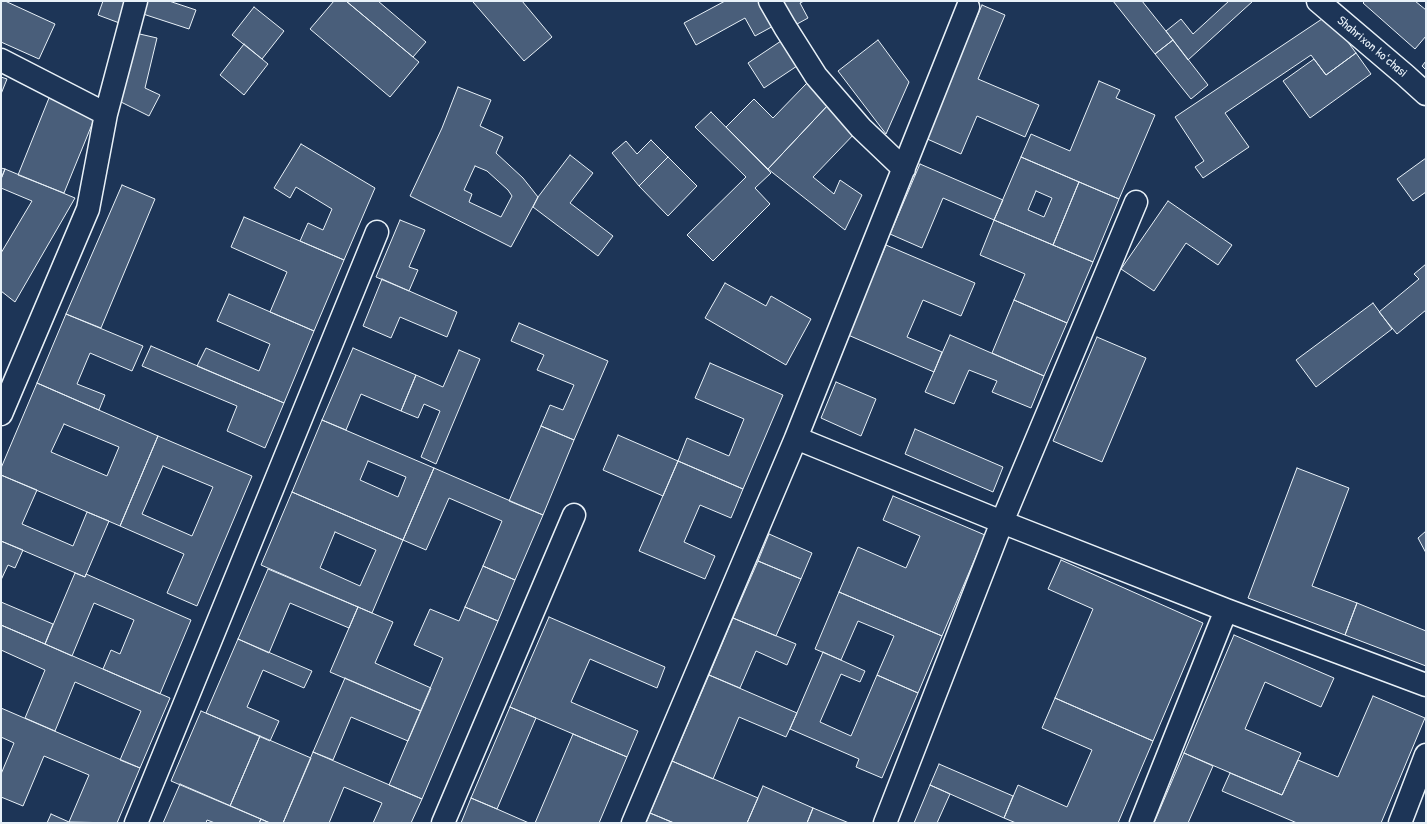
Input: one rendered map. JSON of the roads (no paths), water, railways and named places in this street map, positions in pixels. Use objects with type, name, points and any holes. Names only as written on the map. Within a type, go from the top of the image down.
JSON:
[{"type":"street","points":[[1,414],[88,209],[106,114],[136,1]]},
{"type":"street","points":[[770,1],[816,76],[861,128],[904,169]]},
{"type":"street","name":"Shahrixon koʻchasi","points":[[1318,1],[1426,94]]},
{"type":"street","points":[[633,823],[796,438],[968,7]]},
{"type":"street","points":[[1,60],[106,114]]},
{"type":"street","points":[[885,823],[1002,522],[1136,202]]},
{"type":"street","points":[[136,823],[377,232]]},
{"type":"street","points":[[796,438],[1002,522],[1226,610],[1426,685]]},
{"type":"street","points":[[443,823],[574,515]]},
{"type":"street","points":[[1141,823],[1226,610]]},
{"type":"street","points":[[1400,823],[1426,755]]}]
